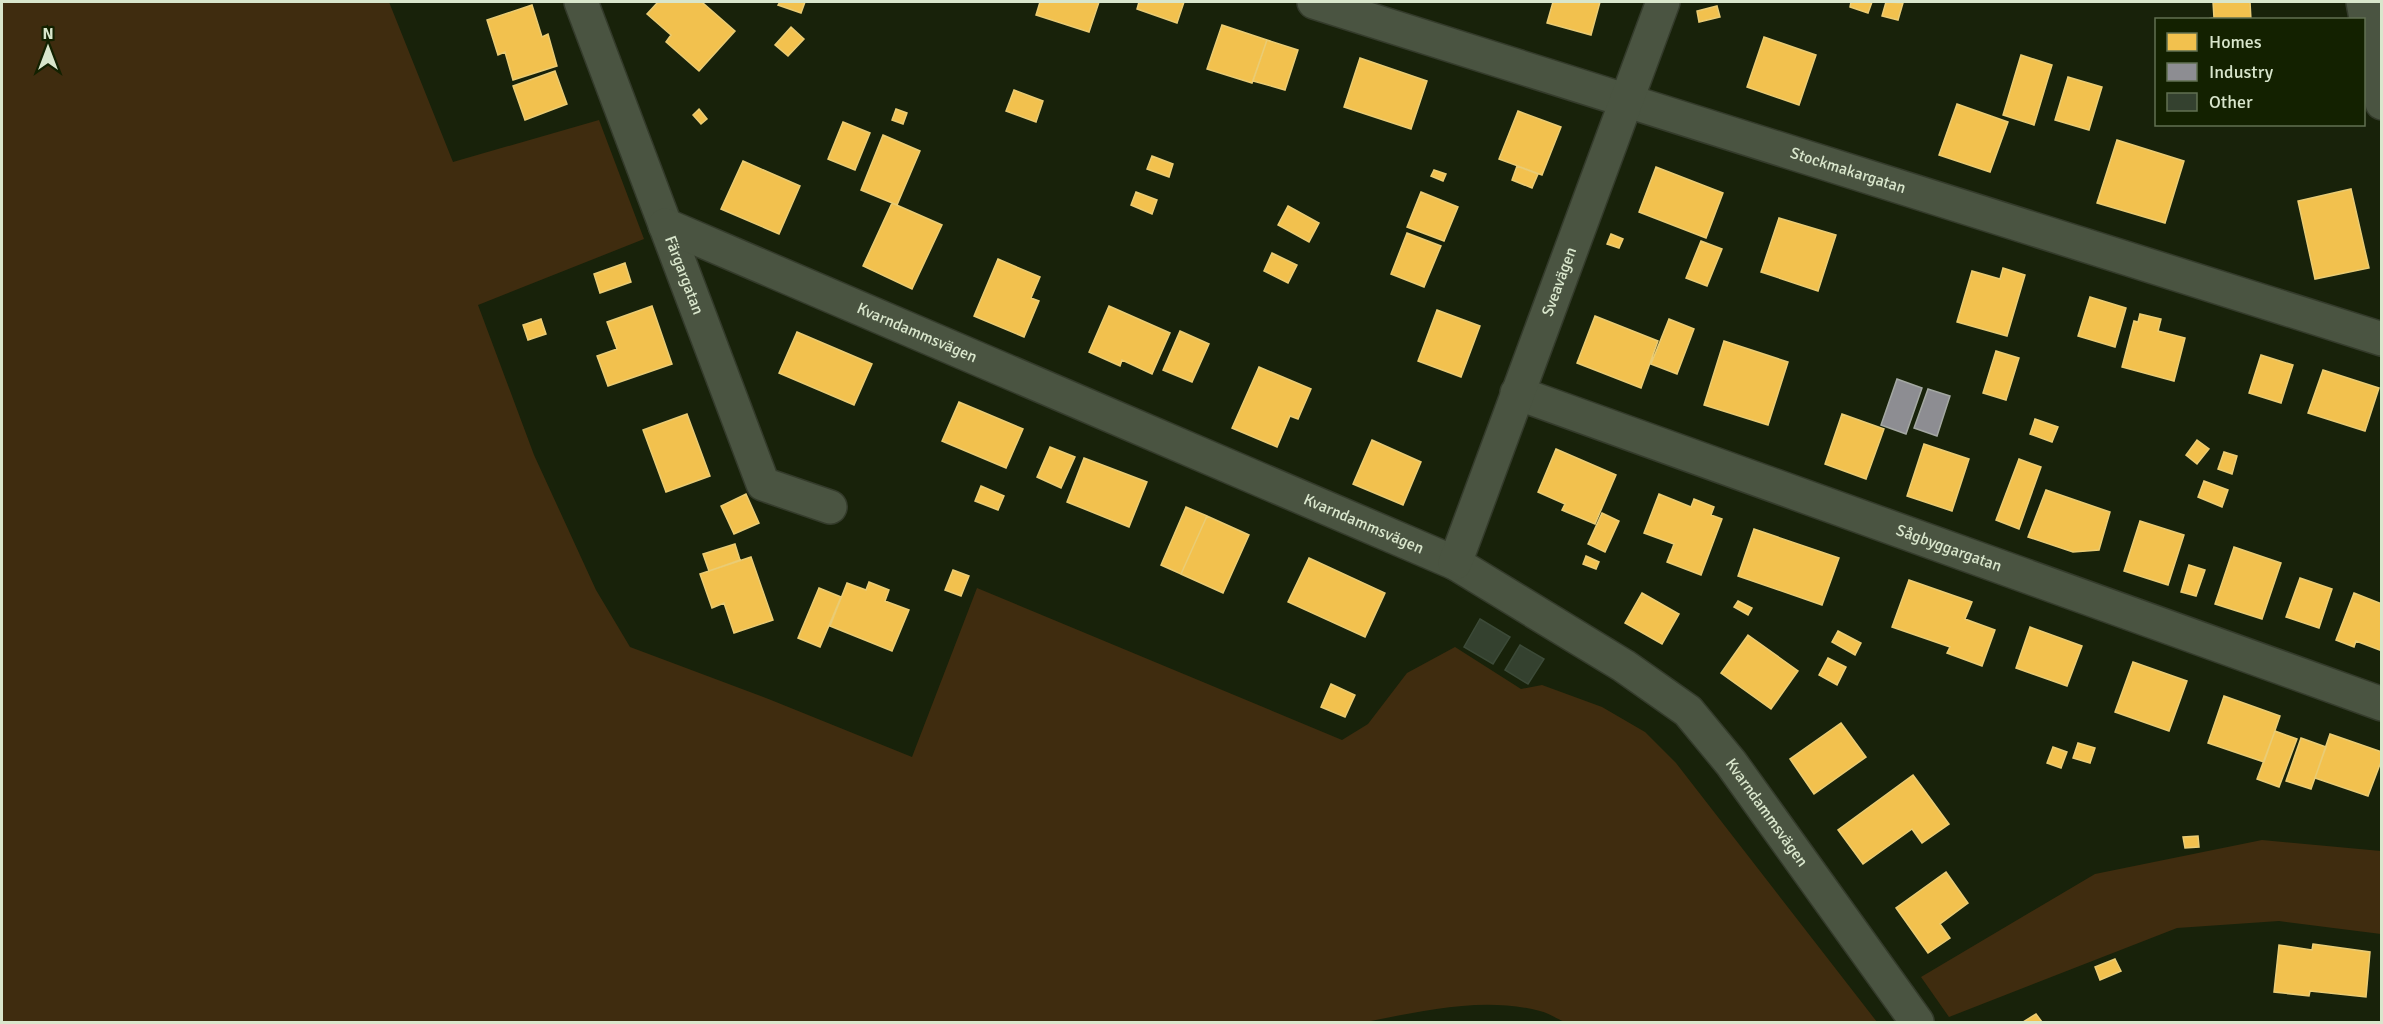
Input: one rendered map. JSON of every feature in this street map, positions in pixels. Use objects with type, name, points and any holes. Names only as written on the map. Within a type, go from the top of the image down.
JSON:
[{"type":"street","name":"Färgargatan","points":[[581,2],[763,484],[830,507]]},
{"type":"street","name":"Stockmakargatan","points":[[1314,2],[2382,339]]},
{"type":"street","name":"Sveavägen","points":[[1455,563],[1663,2]]},
{"type":"street","points":[[2363,2],[2370,50],[2382,103]]},
{"type":"street","name":"Kvarndammsvägen","points":[[665,225],[1455,563],[1624,666],[1688,711],[1731,763],[1917,1023]]},
{"type":"street","name":"Sågbyggargatan","points":[[1518,393],[2382,704]]},
{"type":"shaded area","points":[[2,2],[389,2],[453,162],[599,120],[644,239],[478,305],[534,455],[596,590],[630,647],[771,700],[912,757],[977,588],[1342,740],[1368,724],[1407,673],[1455,647],[1521,689],[1542,685],[1602,707],[1645,732],[1676,763],[1877,1022],[1565,1022],[1540,1011],[1497,1005],[1475,1005],[1366,1022],[2,1022]]},
{"type":"shaded area","points":[[2262,840],[2381,851],[2381,934],[2279,921],[2177,928],[1949,1017],[1921,977],[2095,874]]},
{"type":"building: Homes","points":[[658,2],[704,2],[735,31],[699,71],[666,42],[671,35],[647,14]]},
{"type":"building: Homes","points":[[780,2],[805,2],[801,13],[778,5]]},
{"type":"building: Homes","points":[[1040,2],[1099,2],[1089,32],[1036,15]]},
{"type":"building: Homes","points":[[1139,2],[1184,2],[1177,23],[1137,9]]},
{"type":"building: Homes","points":[[1553,2],[1600,2],[1591,35],[1547,23]]},
{"type":"building: Homes","points":[[1851,2],[1872,2],[1868,13],[1850,7]]},
{"type":"building: Homes","points":[[1886,2],[1903,3],[1898,20],[1882,16]]},
{"type":"building: Homes","points":[[2213,2],[2250,2],[2251,18],[2214,18]]},
{"type":"building: Homes","points":[[532,5],[542,37],[548,34],[557,66],[513,80],[505,52],[498,55],[487,20]]},
{"type":"building: Homes","points":[[1717,6],[1720,17],[1699,22],[1697,11]]},
{"type":"building: Homes","points":[[1222,25],[1267,40],[1252,83],[1207,69]]},
{"type":"building: Homes","points":[[791,27],[804,39],[788,56],[775,45]]},
{"type":"building: Homes","points":[[1764,37],[1816,55],[1799,105],[1747,87]]},
{"type":"building: Homes","points":[[1267,40],[1298,50],[1285,90],[1253,81]]},
{"type":"building: Homes","points":[[2021,55],[2052,65],[2034,125],[2003,115]]},
{"type":"building: Homes","points":[[1360,58],[1427,81],[1411,129],[1344,107]]},
{"type":"building: Homes","points":[[555,71],[567,104],[525,120],[513,86]]},
{"type":"building: Homes","points":[[2068,77],[2102,87],[2089,130],[2055,120]]},
{"type":"building: Homes","points":[[1014,90],[1043,101],[1036,122],[1006,111]]},
{"type":"building: Homes","points":[[1957,104],[2008,122],[1990,172],[1939,155]]},
{"type":"building: Homes","points":[[699,109],[707,119],[701,124],[693,115]]},
{"type":"building: Homes","points":[[896,109],[907,113],[903,124],[892,120]]},
{"type":"building: Homes","points":[[1518,111],[1561,127],[1542,175],[1499,159]]},
{"type":"building: Homes","points":[[843,122],[870,133],[855,170],[828,159]]},
{"type":"building: Homes","points":[[883,135],[920,151],[897,205],[861,190]]},
{"type":"building: Homes","points":[[2117,140],[2184,161],[2165,223],[2097,203]]},
{"type":"building: Homes","points":[[1152,156],[1173,164],[1169,177],[1147,169]]},
{"type":"building: Homes","points":[[743,161],[800,186],[779,234],[721,209]]},
{"type":"building: Homes","points":[[1517,166],[1538,174],[1532,188],[1512,180]]},
{"type":"building: Homes","points":[[1656,167],[1723,193],[1706,238],[1639,212]]},
{"type":"building: Homes","points":[[1434,170],[1446,174],[1443,181],[1431,176]]},
{"type":"building: Homes","points":[[2351,189],[2369,268],[2315,279],[2298,201]]},
{"type":"building: Homes","points":[[1136,192],[1157,200],[1152,214],[1131,205]]},
{"type":"building: Homes","points":[[1421,192],[1458,207],[1444,241],[1407,227]]},
{"type":"building: Homes","points":[[892,203],[942,225],[912,289],[863,266]]},
{"type":"building: Homes","points":[[1288,206],[1319,223],[1309,242],[1278,225]]},
{"type":"building: Homes","points":[[1779,218],[1836,235],[1818,291],[1761,272]]},
{"type":"building: Homes","points":[[1407,233],[1441,246],[1424,287],[1391,274]]},
{"type":"building: Homes","points":[[1611,234],[1623,239],[1619,248],[1607,244]]},
{"type":"building: Homes","points":[[1701,241],[1722,249],[1707,286],[1686,278]]},
{"type":"building: Homes","points":[[1272,253],[1297,265],[1288,283],[1264,271]]},
{"type":"building: Homes","points":[[998,259],[1040,277],[1031,298],[1039,301],[1024,337],[974,316]]},
{"type":"building: Homes","points":[[625,263],[631,282],[600,293],[594,274]]},
{"type":"building: Homes","points":[[2003,268],[2025,275],[2007,336],[1957,322],[1972,271],[2000,279]]},
{"type":"building: Homes","points":[[2090,297],[2126,308],[2115,347],[2078,336]]},
{"type":"building: Homes","points":[[652,306],[672,364],[608,386],[597,356],[617,349],[607,322]]},
{"type":"building: Homes","points":[[1109,306],[1170,333],[1152,374],[1122,360],[1120,366],[1089,352]]},
{"type":"building: Homes","points":[[1437,310],[1480,326],[1461,377],[1418,361]]},
{"type":"building: Homes","points":[[2140,314],[2161,319],[2158,331],[2185,338],[2174,381],[2122,367],[2134,321],[2138,322]]},
{"type":"building: Homes","points":[[1595,316],[1658,341],[1641,388],[1577,363]]},
{"type":"building: Homes","points":[[541,319],[546,334],[528,340],[523,325]]},
{"type":"building: Homes","points":[[1669,319],[1694,329],[1677,374],[1651,364]]},
{"type":"building: Homes","points":[[1180,331],[1209,344],[1192,382],[1163,370]]},
{"type":"building: Homes","points":[[797,332],[872,364],[854,405],[779,373]]},
{"type":"building: Homes","points":[[1724,341],[1788,362],[1768,425],[1704,405]]},
{"type":"building: Homes","points":[[1996,351],[2019,358],[2006,400],[1983,393]]},
{"type":"building: Homes","points":[[2261,355],[2293,365],[2281,403],[2249,393]]},
{"type":"building: Homes","points":[[1259,367],[1311,389],[1298,419],[1290,416],[1277,447],[1232,428]]},
{"type":"building: Homes","points":[[2323,370],[2379,388],[2365,431],[2308,413]]},
{"type":"building: Homes","points":[[959,402],[1023,429],[1006,468],[942,441]]},
{"type":"building: Homes","points":[[687,414],[710,476],[666,492],[643,430]]},
{"type":"building: Homes","points":[[1842,414],[1884,429],[1866,479],[1825,464]]},
{"type":"building: Homes","points":[[2035,419],[2058,427],[2052,442],[2030,434]]},
{"type":"building: Homes","points":[[1372,440],[1421,462],[1403,505],[1353,484]]},
{"type":"building: Homes","points":[[2197,440],[2209,449],[2197,464],[2186,455]]},
{"type":"building: Homes","points":[[1924,444],[1969,459],[1952,511],[1907,496]]},
{"type":"building: Homes","points":[[1050,447],[1075,457],[1061,488],[1037,477]]},
{"type":"building: Homes","points":[[1556,449],[1616,475],[1595,524],[1562,510],[1565,504],[1538,492]]},
{"type":"building: Homes","points":[[2224,452],[2237,456],[2232,474],[2218,469]]},
{"type":"building: Homes","points":[[1084,458],[1147,482],[1129,527],[1067,502]]},
{"type":"building: Homes","points":[[2019,459],[2041,467],[2019,529],[1996,520]]},
{"type":"building: Homes","points":[[2204,481],[2228,490],[2222,507],[2198,497]]},
{"type":"building: Homes","points":[[981,486],[1004,496],[998,510],[975,501]]},
{"type":"building: Homes","points":[[2046,490],[2110,512],[2099,550],[2073,552],[2028,537]]},
{"type":"building: Homes","points":[[746,494],[759,523],[734,534],[721,506]]},
{"type":"building: Homes","points":[[1659,494],[1691,507],[1694,499],[1714,507],[1711,515],[1722,519],[1701,575],[1667,562],[1674,544],[1644,533]]},
{"type":"building: Homes","points":[[1186,507],[1207,516],[1181,574],[1161,565]]},
{"type":"building: Homes","points":[[1602,513],[1619,521],[1605,552],[1588,544]]},
{"type":"building: Homes","points":[[1207,516],[1249,535],[1223,593],[1181,574]]},
{"type":"building: Homes","points":[[2140,521],[2184,535],[2168,585],[2124,571]]},
{"type":"building: Homes","points":[[1754,529],[1839,558],[1822,605],[1738,576]]},
{"type":"building: Homes","points":[[735,544],[740,560],[709,571],[703,554]]},
{"type":"building: Homes","points":[[2234,547],[2281,563],[2262,619],[2215,604]]},
{"type":"building: Homes","points":[[1586,556],[1599,562],[1596,569],[1583,564]]},
{"type":"building: Homes","points":[[751,557],[773,620],[734,633],[724,603],[712,608],[700,574]]},
{"type":"building: Homes","points":[[1309,558],[1385,593],[1365,637],[1288,602]]},
{"type":"building: Homes","points":[[2189,565],[2205,570],[2196,596],[2181,592]]},
{"type":"building: Homes","points":[[953,570],[969,576],[961,596],[945,590]]},
{"type":"building: Homes","points":[[2300,578],[2332,589],[2319,628],[2286,617]]},
{"type":"building: Homes","points":[[1909,580],[1972,602],[1965,619],[1995,630],[1982,666],[1947,653],[1950,647],[1892,627]]},
{"type":"building: Homes","points":[[869,582],[889,590],[885,601],[909,610],[892,651],[830,626],[847,583],[866,590]]},
{"type":"building: Homes","points":[[819,588],[841,597],[820,647],[798,638]]},
{"type":"building: Homes","points":[[1642,593],[1679,614],[1662,644],[1625,623]]},
{"type":"building: Homes","points":[[2354,593],[2382,604],[2382,651],[2356,641],[2354,647],[2336,640]]},
{"type":"building: Homes","points":[[1738,601],[1752,608],[1748,615],[1734,607]]},
{"type":"building: Homes","points":[[2030,627],[2082,646],[2067,686],[2016,668]]},
{"type":"building: Homes","points":[[1838,631],[1861,643],[1855,655],[1832,642]]},
{"type":"building: Homes","points":[[1748,635],[1798,671],[1771,709],[1721,673]]},
{"type":"building: Homes","points":[[1828,658],[1846,667],[1837,685],[1819,675]]},
{"type":"building: Homes","points":[[2133,662],[2187,681],[2169,731],[2115,712]]},
{"type":"building: Homes","points":[[1331,684],[1355,695],[1345,717],[1321,707]]},
{"type":"building: Homes","points":[[2224,696],[2280,716],[2264,762],[2208,743]]},
{"type":"building: Homes","points":[[1841,723],[1866,757],[1814,794],[1790,759]]},
{"type":"building: Homes","points":[[2275,731],[2297,739],[2279,787],[2257,779]]},
{"type":"building: Homes","points":[[2330,734],[2382,752],[2382,759],[2368,796],[2315,778]]},
{"type":"building: Homes","points":[[2301,738],[2326,747],[2311,789],[2286,781]]},
{"type":"building: Homes","points":[[2078,743],[2095,748],[2090,763],[2073,758]]},
{"type":"building: Homes","points":[[2053,747],[2067,752],[2061,768],[2047,763]]},
{"type":"building: Homes","points":[[1913,775],[1949,824],[1922,843],[1912,829],[1863,864],[1838,830]]},
{"type":"building: Homes","points":[[2198,836],[2199,847],[2185,848],[2183,837]]},
{"type":"building: Homes","points":[[1946,872],[1968,903],[1940,924],[1950,938],[1928,953],[1896,908]]},
{"type":"building: Homes","points":[[2313,944],[2370,952],[2366,997],[2310,991],[2309,996],[2274,992],[2279,945],[2312,950]]},
{"type":"building: Homes","points":[[2115,959],[2121,971],[2100,980],[2095,967]]},
{"type":"building: Homes","points":[[2036,1014],[2042,1022],[2023,1022]]},
{"type":"building: Industry","points":[[1897,379],[1922,388],[1906,434],[1881,425]]},
{"type":"building: Industry","points":[[1928,389],[1950,396],[1937,436],[1914,428]]},
{"type":"building: Other","points":[[1480,619],[1510,637],[1493,664],[1464,647]]},
{"type":"building: Other","points":[[1520,645],[1544,659],[1528,684],[1505,670]]}]
